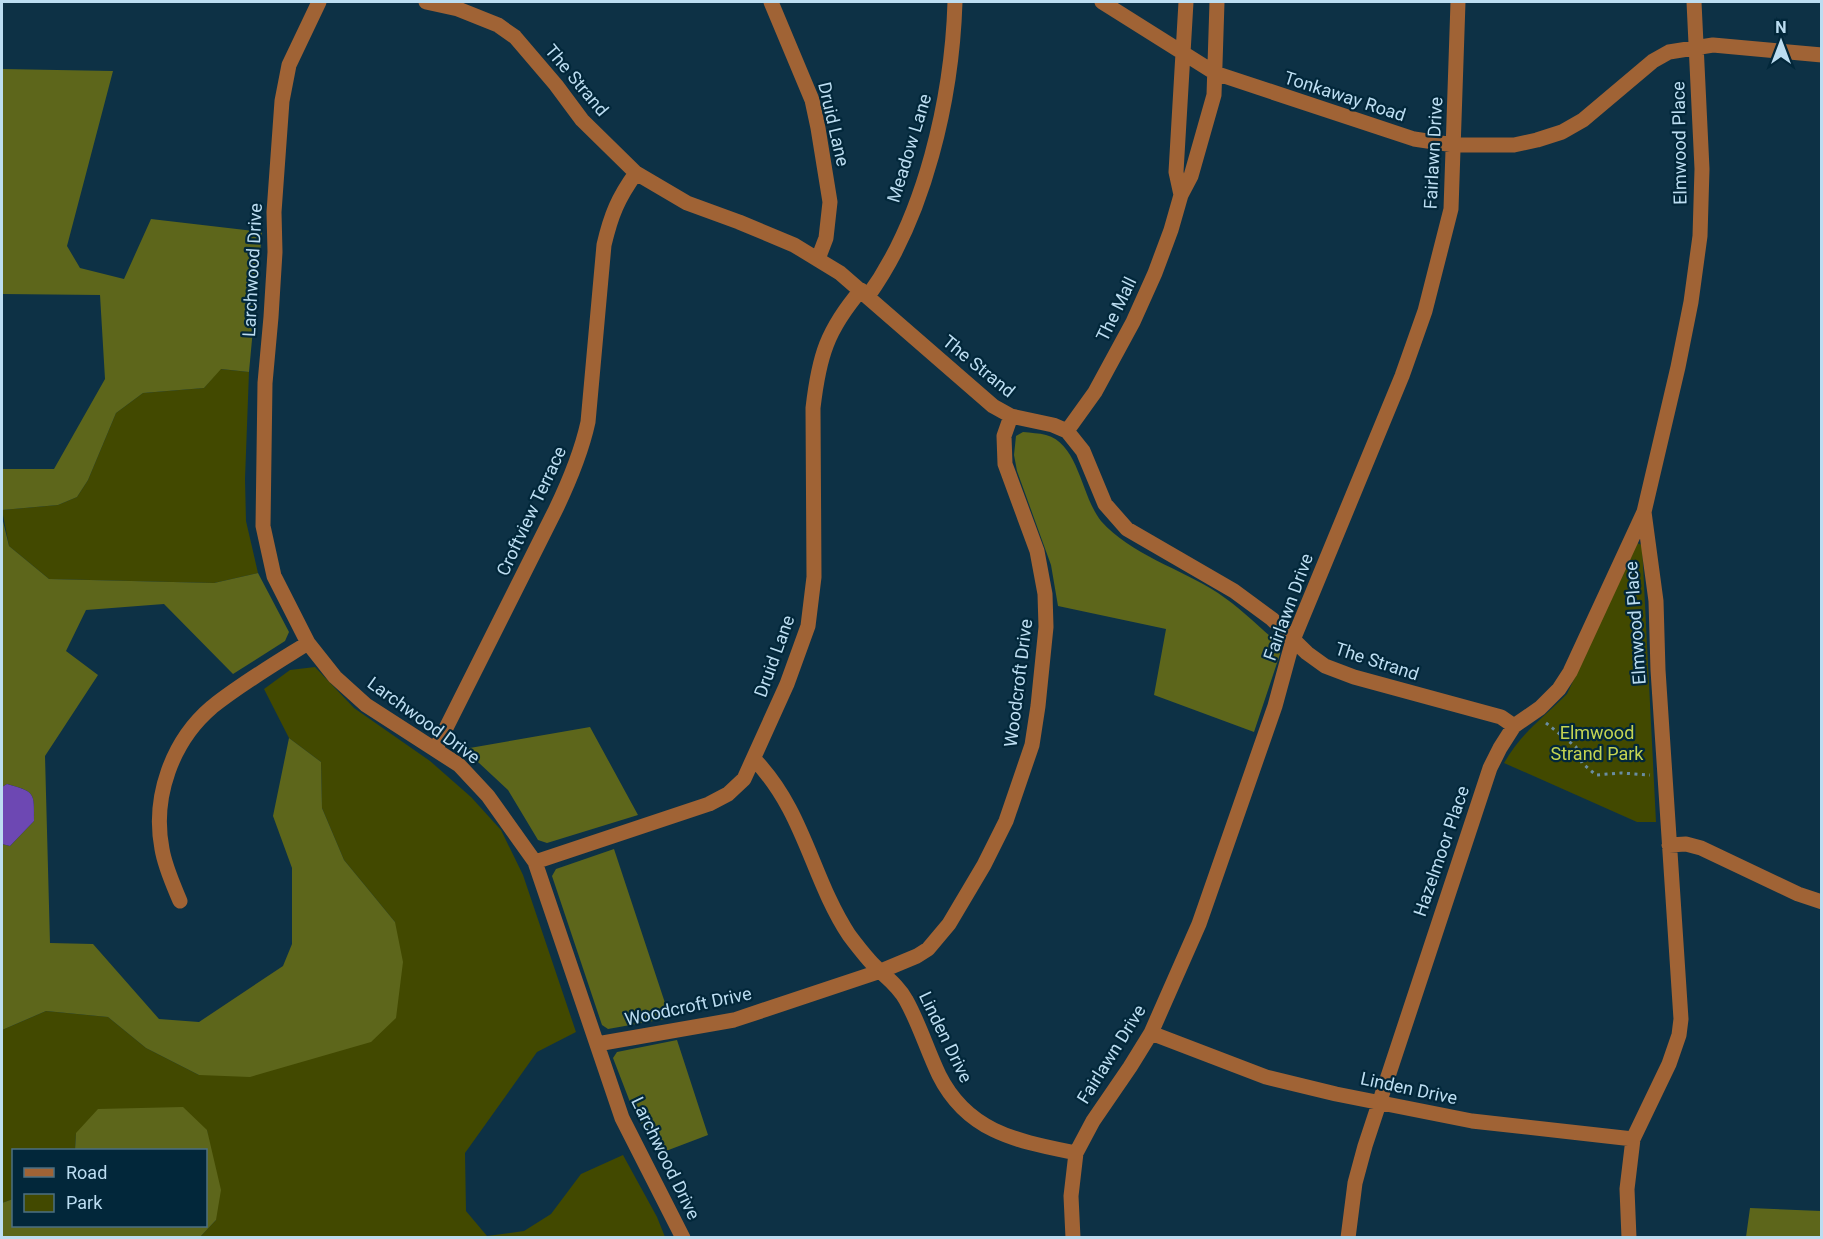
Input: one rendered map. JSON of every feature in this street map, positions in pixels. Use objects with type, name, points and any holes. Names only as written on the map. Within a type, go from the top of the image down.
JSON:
[{"type":"street","name":"Larchwood Drive","points":[[319,2],[290,65],[282,101],[274,212],[275,252],[265,383],[263,526],[274,576],[308,643],[335,677],[366,705],[436,748],[459,765],[488,796],[536,862],[622,1118],[683,1238]]},
{"type":"street","name":"The Strand","points":[[426,2],[480,16],[498,24],[515,37],[582,120],[636,173],[687,203],[794,245],[818,259],[864,293],[978,395],[1011,416],[1053,425],[1067,431],[1083,451],[1105,504],[1127,529],[1234,591],[1272,619],[1325,666],[1354,677],[1502,717],[1514,726]]},
{"type":"street","name":"Druid Lane","points":[[771,2],[813,99],[830,202],[826,238],[818,259]]},
{"type":"street","name":"Meadow Lane","points":[[864,293],[882,277],[919,194],[932,152],[951,67],[955,2]]},
{"type":"street","name":"Tonkaway Road","points":[[1102,2],[1215,73],[1414,139],[1454,145],[1514,145],[1562,132],[1583,120],[1653,61],[1669,52],[1713,45],[1821,55]]},
{"type":"street","name":"The Mall","points":[[1181,195],[1176,172],[1186,2]]},
{"type":"street","name":"The Mall","points":[[1067,431],[1095,392],[1133,321],[1155,273],[1181,195],[1191,176],[1214,95],[1217,2]]},
{"type":"street","name":"Fairlawn Drive","points":[[1073,1238],[1071,1196],[1076,1153],[1093,1121],[1151,1033],[1199,924],[1275,706],[1293,640],[1402,376],[1425,311],[1451,209],[1458,2]]},
{"type":"street","name":"Elmwood Place","points":[[1629,1238],[1627,1189],[1633,1138],[1670,1064],[1679,1035],[1680,1003],[1656,601],[1644,513],[1678,367],[1691,302],[1700,236],[1702,169],[1694,2]]},
{"type":"street","name":"Croftview Terrace","points":[[436,748],[492,640],[572,475],[588,422],[604,245],[611,217],[623,192],[636,173]]},
{"type":"street","name":"Druid Lane","points":[[536,862],[709,804],[728,794],[744,779],[801,648],[808,626],[814,578],[813,408],[819,365],[827,339],[850,303],[864,293]]},
{"type":"street","name":"Woodcroft Drive","points":[[597,1044],[735,1020],[881,971],[916,957],[928,949],[949,924],[984,865],[1006,820],[1032,745],[1038,706],[1046,612],[1042,572],[1037,551],[1005,464],[1004,436],[1011,416]]},
{"type":"street","name":"Hazelmoor Place","points":[[1348,1238],[1355,1183],[1365,1146],[1490,768],[1514,726],[1532,715],[1558,689],[1570,672],[1644,513]]},
{"type":"street","points":[[180,901],[166,866],[160,834],[162,794],[167,771],[195,724],[212,707],[308,643]]},
{"type":"street","name":"Linden Drive","points":[[754,759],[781,791],[808,847],[827,894],[849,935],[869,960],[897,986],[906,999],[940,1076],[954,1098],[969,1114],[1006,1137],[1076,1153]]},
{"type":"street","points":[[1669,844],[1686,844],[1701,848],[1798,894],[1821,902]]},
{"type":"street","name":"Linden Drive","points":[[1151,1033],[1266,1077],[1336,1094],[1472,1121],[1633,1138]]},
{"type":"path","points":[[1532,715],[1556,729],[1576,747],[1582,763],[1596,776],[1621,773],[1665,776]]},
{"type":"green space","points":[[2,69],[113,71],[67,246],[80,268],[124,279],[151,219],[262,232],[249,372],[221,369],[204,388],[143,393],[116,413],[88,480],[77,497],[58,505],[2,510],[2,469],[54,469],[105,379],[100,295],[2,294]]},
{"type":"green space","points":[[220,369],[249,372],[245,479],[246,521],[258,573],[214,583],[49,579],[9,546],[2,510],[58,505],[77,497],[88,480],[116,413],[143,393],[204,388]]},
{"type":"green space","points":[[1023,432],[1046,435],[1057,440],[1066,449],[1094,510],[1113,533],[1141,552],[1218,593],[1278,643],[1280,654],[1254,732],[1154,695],[1166,629],[1058,606],[1051,565],[1017,471],[1014,455],[1016,436]]},
{"type":"green space","points":[[2,517],[9,546],[49,579],[214,583],[258,573],[289,632],[285,641],[233,674],[164,604],[86,610],[66,651],[98,675],[45,756],[50,943],[93,944],[159,1019],[199,1022],[283,966],[292,944],[292,868],[273,816],[289,738],[321,762],[322,808],[344,860],[395,922],[403,962],[396,1018],[371,1042],[250,1077],[199,1075],[146,1048],[108,1017],[46,1011],[2,1030],[2,844],[10,846],[34,821],[34,812],[33,799],[28,792],[7,784],[2,787]]},
{"type":"green space","name":"Elmwood Strand Park","points":[[1637,543],[1642,545],[1656,822],[1637,822],[1504,763],[1525,734],[1567,694]]},
{"type":"green space","points":[[315,667],[354,708],[430,761],[471,797],[501,830],[523,875],[576,1032],[537,1052],[465,1153],[466,1211],[487,1236],[524,1231],[551,1214],[581,1174],[623,1155],[657,1217],[665,1237],[200,1237],[216,1220],[207,1130],[76,1133],[75,1149],[12,1149],[12,1199],[2,1203],[2,1030],[46,1011],[108,1017],[146,1048],[199,1075],[395,922],[344,860],[322,808],[321,762],[289,738],[264,689],[290,670]]},
{"type":"green space","points":[[590,727],[638,815],[547,843],[538,840],[508,790],[464,749]]},
{"type":"green space","points":[[614,849],[670,1018],[608,1029],[602,1025],[552,876],[556,869]]},
{"type":"green space","points":[[677,1040],[708,1135],[658,1154],[630,1102],[613,1058],[617,1052]]},
{"type":"green space","points":[[183,1107],[207,1130],[221,1190],[216,1220],[200,1237],[2,1237],[2,1203],[12,1199],[12,1227],[207,1227],[207,1149],[75,1149],[76,1133],[98,1109]]},
{"type":"green space","points":[[1750,1208],[1821,1211],[1821,1237],[1746,1237]]},
{"type":"shaded area","points":[[7,784],[28,792],[34,805],[34,821],[10,846],[2,844],[2,787]]}]
